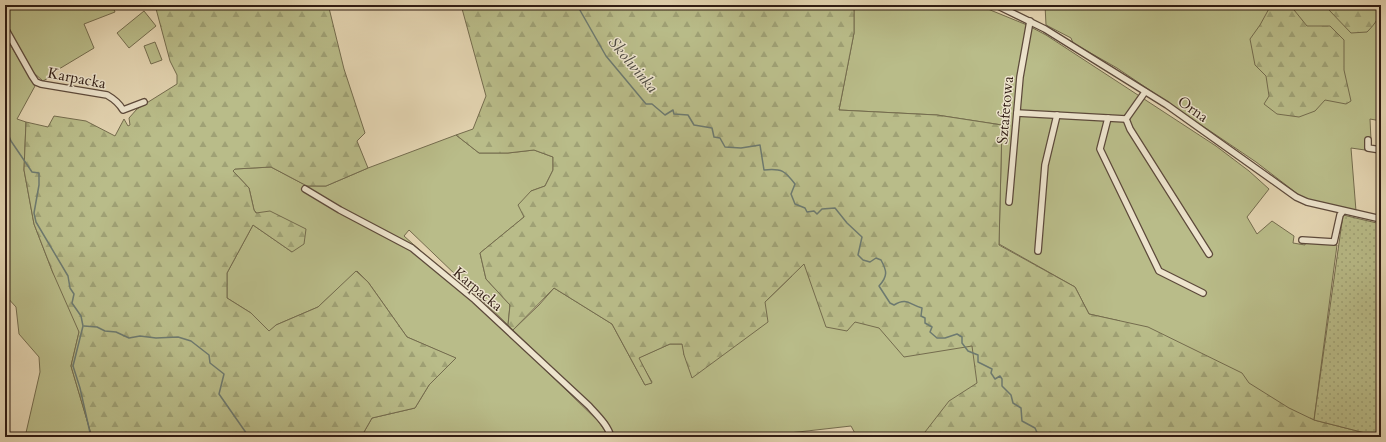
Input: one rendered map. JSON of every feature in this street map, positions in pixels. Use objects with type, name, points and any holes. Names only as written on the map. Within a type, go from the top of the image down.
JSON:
[{"type":"street","name":"Orna","points":[[996,5],[1030,21],[1065,41],[1145,92],[1228,148],[1296,197],[1307,202],[1381,219]]},
{"type":"street","name":"Sztafetowa","points":[[1010,202],[1020,76],[1030,21]]},
{"type":"street","name":"Karpacka","points":[[5,28],[36,82],[107,95],[120,104],[123,110],[144,102]]},
{"type":"street","points":[[1126,119],[1145,92]]},
{"type":"street","points":[[1017,113],[1126,119]]},
{"type":"street","points":[[1038,251],[1045,165],[1057,115]]},
{"type":"street","points":[[1108,118],[1100,149],[1159,271],[1203,293]]},
{"type":"street","points":[[1126,119],[1130,129],[1209,254]]},
{"type":"street","points":[[1368,140],[1368,148],[1381,150]]},
{"type":"street","name":"Karpacka","points":[[305,189],[347,214],[412,248],[475,300],[589,406],[603,422],[610,432],[611,437]]},
{"type":"street","points":[[1302,240],[1334,242],[1340,215],[1343,211]]},
{"type":"green space","points":[[5,5],[112,5],[115,12],[84,24],[94,48],[49,75],[50,77],[43,81],[31,69],[5,22]]},
{"type":"green space","points":[[155,5],[327,5],[329,8],[344,69],[365,133],[357,141],[368,168],[326,186],[307,186],[271,167],[235,169],[233,171],[249,188],[256,213],[270,211],[306,229],[304,244],[292,252],[253,225],[227,273],[227,298],[251,313],[269,331],[276,325],[318,307],[356,271],[368,282],[407,337],[456,358],[429,385],[415,408],[372,418],[364,432],[366,437],[92,437],[71,366],[79,332],[53,273],[34,224],[24,170],[26,122],[48,127],[54,116],[86,121],[115,136],[124,119],[128,126],[130,125],[129,118],[137,109],[177,84],[177,75],[170,61]]},
{"type":"green space","points":[[461,5],[854,5],[854,33],[839,110],[937,115],[1002,125],[999,245],[1075,287],[1089,314],[1148,327],[1242,373],[1249,383],[1289,408],[1314,420],[1381,437],[927,437],[925,432],[949,401],[977,383],[972,346],[904,357],[879,328],[855,322],[847,331],[826,327],[804,264],[765,302],[768,322],[692,378],[682,344],[670,344],[639,358],[652,383],[645,385],[612,324],[554,288],[513,330],[508,325],[510,305],[486,279],[480,253],[524,217],[518,205],[531,191],[545,186],[553,170],[553,157],[534,150],[508,153],[479,153],[456,135],[473,129],[486,96]]},
{"type":"green space","points":[[578,5],[1071,312],[1120,321],[1089,314],[1075,287],[999,244],[1002,125],[937,115],[839,110],[854,33],[854,5],[978,5],[1027,25],[1046,35],[1216,146],[1249,171],[1269,189],[1247,217],[1257,234],[1272,221],[1294,236],[1293,243],[1305,245],[1305,242],[1337,245],[1314,420],[1310,418],[1314,422],[1377,437],[857,437],[851,426],[754,437],[615,437],[607,421],[513,330],[554,288],[612,324],[645,385],[652,382],[638,358],[670,344],[683,344],[684,355],[765,302],[792,276],[638,137]]},
{"type":"green space","points":[[1045,5],[1381,5],[1381,121],[1370,119],[1371,140],[1365,139],[1365,150],[1351,148],[1356,211],[1303,198],[1256,162],[1117,68],[1073,43],[1071,38],[1046,25]]},
{"type":"green space","points":[[1271,5],[1290,5],[1307,26],[1330,26],[1344,40],[1344,70],[1351,101],[1346,104],[1325,100],[1315,111],[1299,117],[1277,114],[1264,104],[1269,96],[1266,76],[1255,65],[1250,39]]},
{"type":"green space","points":[[1328,5],[1381,5],[1377,20],[1367,32],[1351,33],[1329,10]]},
{"type":"green space","points":[[144,11],[156,26],[129,48],[117,33]]},
{"type":"green space","points":[[5,36],[35,86],[17,119],[26,122],[24,170],[34,224],[53,273],[73,298],[79,332],[71,366],[92,437],[25,437],[40,372],[39,357],[19,334],[16,307],[5,295]]},
{"type":"green space","points":[[155,42],[162,60],[151,64],[144,46]]},
{"type":"green space","points":[[456,135],[479,153],[508,153],[534,150],[553,157],[553,170],[545,186],[531,191],[524,217],[480,253],[486,279],[510,305],[508,325],[409,230],[404,236],[442,270],[598,421],[607,434],[607,437],[366,437],[364,432],[372,418],[415,408],[429,385],[455,358],[407,337],[368,282],[357,271],[318,307],[276,325],[269,332],[251,313],[227,298],[227,273],[253,225],[292,252],[254,210],[249,188],[233,171],[235,169],[271,167],[307,186],[326,186],[368,168]]},
{"type":"green space","points":[[1343,215],[1381,224],[1381,437],[1314,420]]},
{"type":"waterway","name":"Skolwinka","points":[[577,5],[606,56],[646,104],[652,104],[665,115],[673,110],[674,114],[688,115],[694,125],[712,128],[714,137],[720,138],[725,147],[741,148],[760,145],[764,170],[782,171],[786,173],[795,184],[791,194],[795,204],[805,208],[807,212],[814,211],[817,214],[822,209],[835,208],[847,223],[862,237],[858,255],[863,260],[870,262],[876,258],[881,260],[886,273],[879,286],[890,303],[894,305],[902,302],[908,302],[922,308],[921,316],[925,318],[925,323],[932,327],[930,332],[937,338],[945,338],[957,334],[962,337],[962,343],[968,351],[978,355],[978,362],[992,369],[991,373],[995,379],[1000,376],[1002,379],[1002,386],[1011,395],[1013,403],[1021,408],[1022,421],[1035,428],[1039,437]]},
{"type":"waterway","points":[[5,127],[11,141],[32,172],[39,173],[39,185],[34,213],[36,222],[68,276],[70,288],[74,294],[72,303],[81,316],[83,326],[73,366],[80,388],[91,437]]},
{"type":"waterway","points":[[84,326],[97,327],[105,331],[116,332],[129,338],[140,336],[156,338],[178,337],[191,341],[209,355],[210,363],[224,374],[219,394],[249,437]]}]
